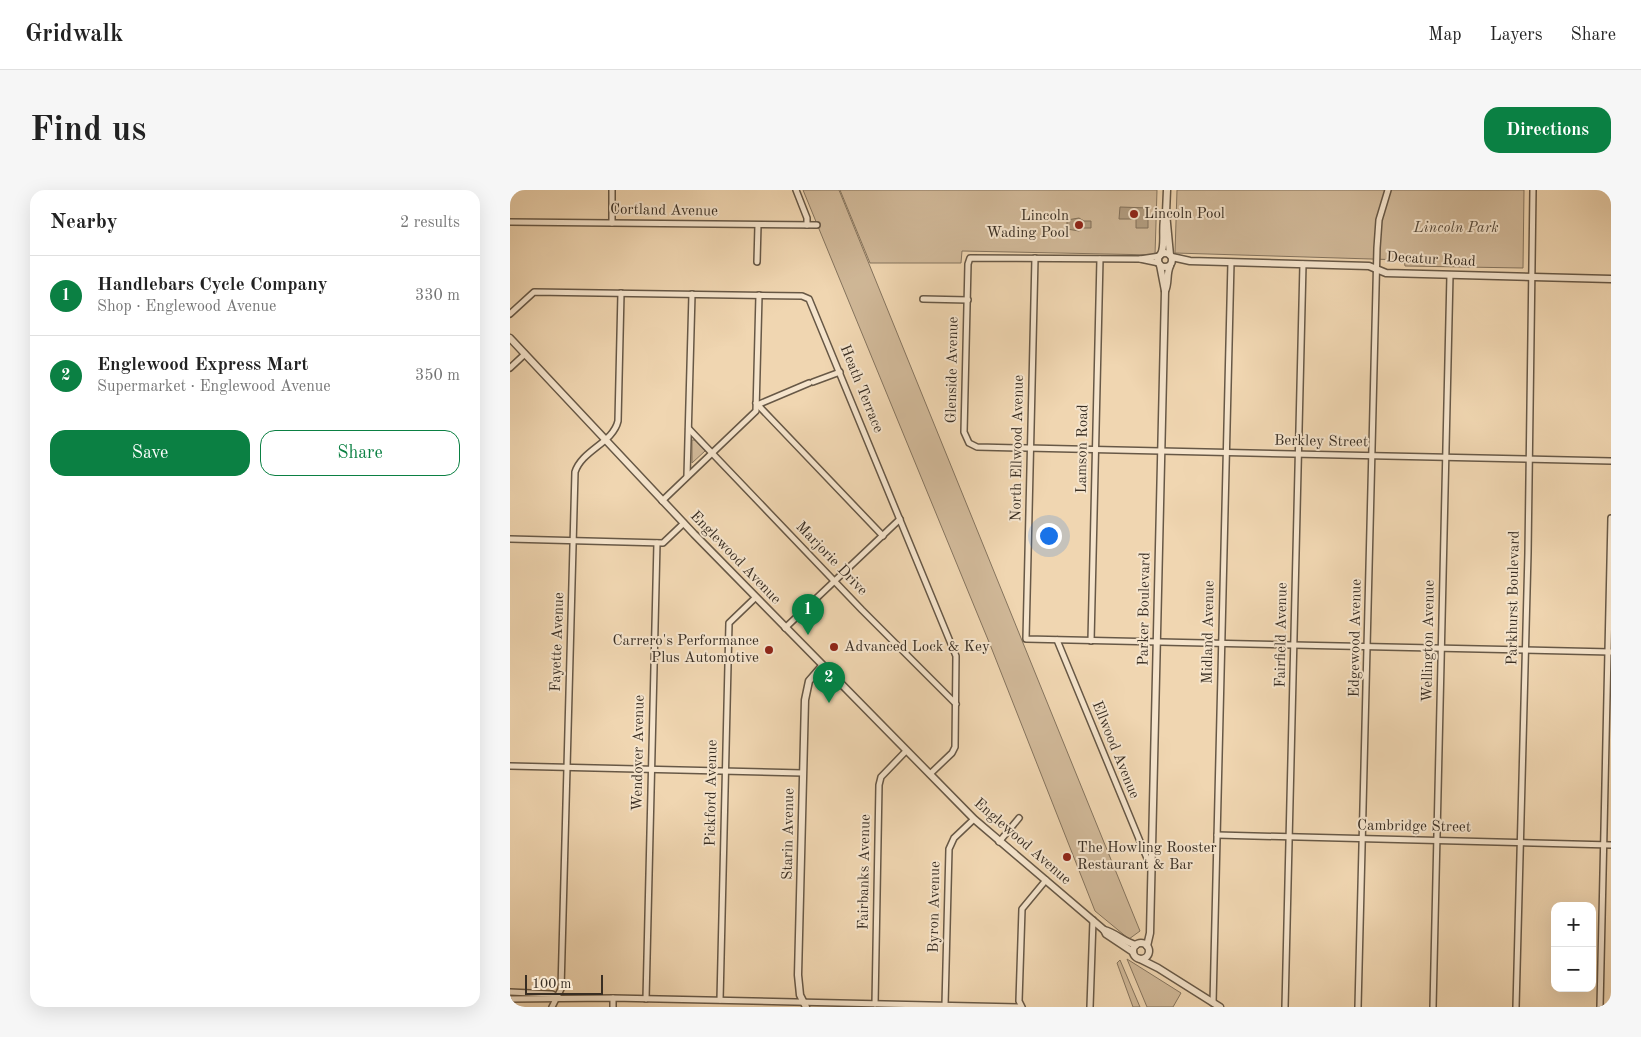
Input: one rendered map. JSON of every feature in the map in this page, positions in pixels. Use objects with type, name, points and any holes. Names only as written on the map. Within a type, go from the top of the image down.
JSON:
[{"type":"street","points":[[612,190],[612,223]]},
{"type":"street","points":[[796,190],[807,218],[807,225]]},
{"type":"street","name":"Parker Boulevard","points":[[1165,291],[1168,286],[1168,270],[1171,256],[1168,248],[1166,190]]},
{"type":"street","name":"Edgewood Avenue","points":[[1358,1007],[1377,270],[1379,220],[1388,190]]},
{"type":"street","name":"Parkhurst Boulevard","points":[[1516,1007],[1533,277],[1533,190]]},
{"type":"street","name":"Parker Boulevard","points":[[1148,949],[1150,933],[1165,291],[1159,264],[1160,255],[1164,247],[1163,222],[1166,213]]},
{"type":"street","name":"Cortland Avenue","points":[[510,222],[817,225]]},
{"type":"street","points":[[757,262],[758,225]]},
{"type":"street","points":[[1035,258],[1140,259],[1167,253],[1171,256]]},
{"type":"street","name":"Decatur Road","points":[[1171,256],[1190,261]]},
{"type":"street","name":"Glenside Avenue","points":[[1030,448],[977,447],[966,440],[964,432],[968,264],[970,258],[974,257],[1035,258]]},
{"type":"street","name":"North Ellwood Avenue","points":[[1035,258],[1026,639],[1057,640]]},
{"type":"street","name":"Lamson Road","points":[[1091,641],[1100,259]]},
{"type":"street","points":[[1140,259],[1166,267],[1170,265]]},
{"type":"street","name":"Decatur Road","points":[[1170,265],[1190,261],[1369,266],[1386,273],[1611,279]]},
{"type":"street","name":"Midland Avenue","points":[[1213,1003],[1232,262]]},
{"type":"street","name":"Fairfield Avenue","points":[[1284,1007],[1303,264]]},
{"type":"street","name":"Wellington Avenue","points":[[1433,1007],[1450,275]]},
{"type":"street","name":"Heath Terrace","points":[[510,314],[534,292],[802,296],[809,299],[956,656],[956,744],[954,751],[930,774]]},
{"type":"street","name":"Fayette Avenue","points":[[552,1007],[561,989],[573,541],[577,467],[615,429],[618,421],[622,293]]},
{"type":"street","points":[[687,476],[692,294]]},
{"type":"street","points":[[662,500],[756,411],[759,296]]},
{"type":"street","points":[[923,299],[968,300]]},
{"type":"street","name":"Englewood Avenue","points":[[510,338],[755,598],[974,819],[1093,920],[1109,936],[1133,952],[1135,956],[1158,968],[1220,1007]]},
{"type":"street","points":[[510,368],[525,354]]},
{"type":"street","points":[[757,404],[840,372]]},
{"type":"street","points":[[757,404],[882,536]]},
{"type":"street","name":"Marjorie Drive","points":[[689,430],[834,581],[956,704]]},
{"type":"street","name":"Berkley Street","points":[[1030,448],[1611,461]]},
{"type":"street","points":[[1600,1007],[1611,518]]},
{"type":"street","points":[[785,628],[900,519]]},
{"type":"street","points":[[510,539],[663,543],[684,524]]},
{"type":"street","name":"Wendover Avenue","points":[[646,999],[658,542]]},
{"type":"street","name":"Pickford Avenue","points":[[720,1000],[729,624],[755,598]]},
{"type":"street","points":[[1057,640],[1609,652]]},
{"type":"street","name":"Ellwood Avenue","points":[[1057,640],[1151,869]]},
{"type":"street","name":"Starin Avenue","points":[[805,1005],[800,996],[798,975],[806,690],[809,681],[822,666]]},
{"type":"street","name":"Fairbanks Avenue","points":[[875,1004],[879,785],[881,777],[906,750]]},
{"type":"street","points":[[510,766],[803,773]]},
{"type":"street","points":[[999,842],[1019,818]]},
{"type":"street","name":"Byron Avenue","points":[[945,1005],[949,849],[954,838],[974,819]]},
{"type":"street","name":"Cambridge Street","points":[[1217,835],[1611,845]]},
{"type":"street","points":[[510,999],[613,998],[720,1000],[737,1004],[1020,1007],[1022,909],[1046,880]]},
{"type":"street","points":[[1090,1007],[1093,920]]},
{"type":"street","points":[[1133,952],[1149,928]]},
{"type":"street","name":"Englewood Avenue","points":[[1104,930],[1110,931],[1127,942],[1143,943],[1158,968]]},
{"type":"street","points":[[1140,959],[1147,956],[1148,949]]},
{"type":"street","points":[[510,992],[552,994],[557,998]]},
{"type":"street","points":[[613,998],[613,1007]]},
{"type":"street","points":[[674,1007],[675,999]]},
{"type":"green space","points":[[803,190],[839,190],[1140,931],[1129,939],[1095,911],[991,647]]},
{"type":"green space","points":[[840,190],[1157,190],[1155,255],[962,251],[961,263],[870,263]]},
{"type":"green space","name":"Lincoln Park","points":[[1177,190],[1524,190],[1523,268],[1405,266],[1404,260],[1175,253]]},
{"type":"green space","points":[[692,440],[695,440],[705,451],[692,463]]},
{"type":"green space","points":[[1127,959],[1181,993],[1173,1007],[1147,1007]]},
{"type":"green space","points":[[1120,960],[1140,1007],[1133,1007],[1117,963]]},
{"type":"shaded area","name":"Lincoln Pool","points":[[1120,207],[1148,208],[1148,228],[1136,228],[1136,219],[1119,219]]},
{"type":"shaded area","name":"Lincoln Wading Pool","points":[[1079,218],[1084,221],[1091,221],[1091,228],[1084,228],[1079,231],[1067,229],[1067,220]]},
{"type":"place","name":"Lincoln Pool","points":[[1134,214]]},
{"type":"place","name":"Lincoln Wading Pool","points":[[1079,225]]},
{"type":"place","name":"Handlebars Cycle Company","points":[[808,635]]},
{"type":"place","name":"Advanced Lock & Key","points":[[834,647]]},
{"type":"place","name":"Carrero's Performance Plus Automotive","points":[[769,650]]},
{"type":"place","name":"Englewood Express Mart","points":[[829,703]]},
{"type":"place","name":"The Howling Rooster Restaurant & Bar","points":[[1067,857]]}]
